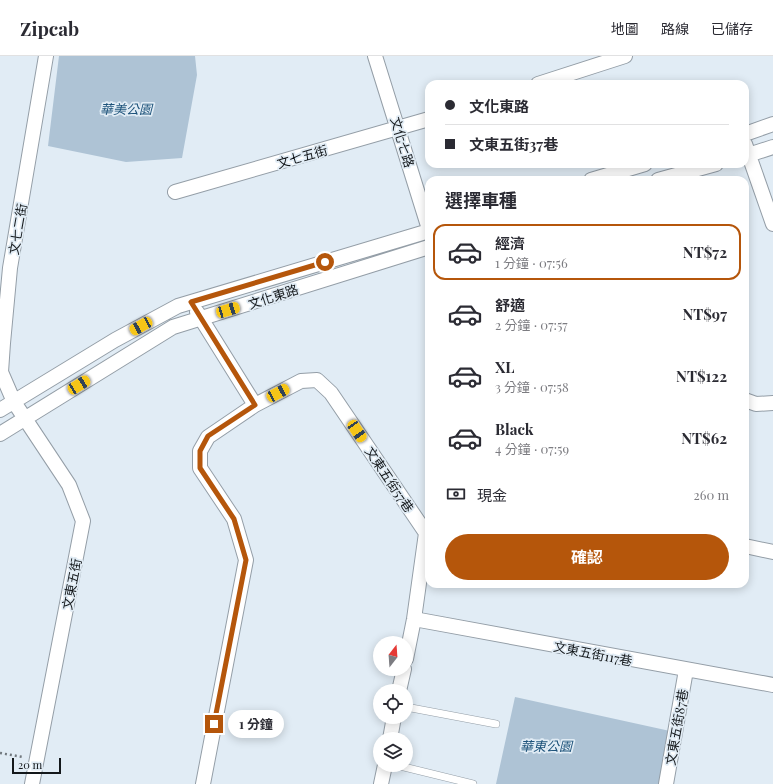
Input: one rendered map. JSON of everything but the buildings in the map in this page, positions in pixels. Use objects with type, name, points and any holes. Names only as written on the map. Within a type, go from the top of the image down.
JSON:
[{"type":"street","name":"文七二街","points":[[14,402],[2,372],[5,267],[46,56]]},
{"type":"street","name":"文化七路","points":[[375,56],[399,128],[425,216]]},
{"type":"street","points":[[550,80],[625,56]]},
{"type":"street","name":"文七五街","points":[[175,192],[425,120]]},
{"type":"street","points":[[749,133],[773,124]]},
{"type":"street","points":[[749,151],[773,147]]},
{"type":"street","points":[[749,160],[773,224]]},
{"type":"street","points":[[604,176],[630,168]]},
{"type":"street","points":[[672,176],[702,168]]},
{"type":"street","name":"文化東路","points":[[0,410],[115,340],[178,306],[425,231]]},
{"type":"street","name":"文化東路","points":[[0,434],[173,327],[425,248]]},
{"type":"street","points":[[191,302],[255,405]]},
{"type":"street","name":"文東五街57巷","points":[[203,784],[246,560],[234,519],[200,468],[200,451],[208,436],[255,405],[301,381],[317,380],[331,393],[425,528]]},
{"type":"street","points":[[749,401],[756,404],[773,404]]},
{"type":"street","name":"文東五街","points":[[14,402],[69,485],[83,521],[32,784]]},
{"type":"street","points":[[749,547],[773,552]]},
{"type":"street","name":"文東五街57巷","points":[[411,636],[425,551]]},
{"type":"street","name":"文東五街117巷","points":[[414,619],[773,685]]},
{"type":"street","name":"文東五街87巷","points":[[666,784],[686,670]]},
{"type":"street","points":[[381,784],[384,772]]},
{"type":"lane","points":[[413,708],[496,724]]},
{"type":"lane","points":[[413,769],[473,784]]},
{"type":"path","points":[[0,753],[36,760]]},
{"type":"green space","name":"華美公園","points":[[59,56],[195,56],[197,75],[182,158],[126,162],[48,146]]},
{"type":"green space","name":"華東公園","points":[[515,697],[670,731],[659,784],[496,784]]},
{"type":"route","points":[[214,724],[246,560],[234,519],[200,468],[200,451],[208,436],[255,405],[191,302],[325,262]]}]
